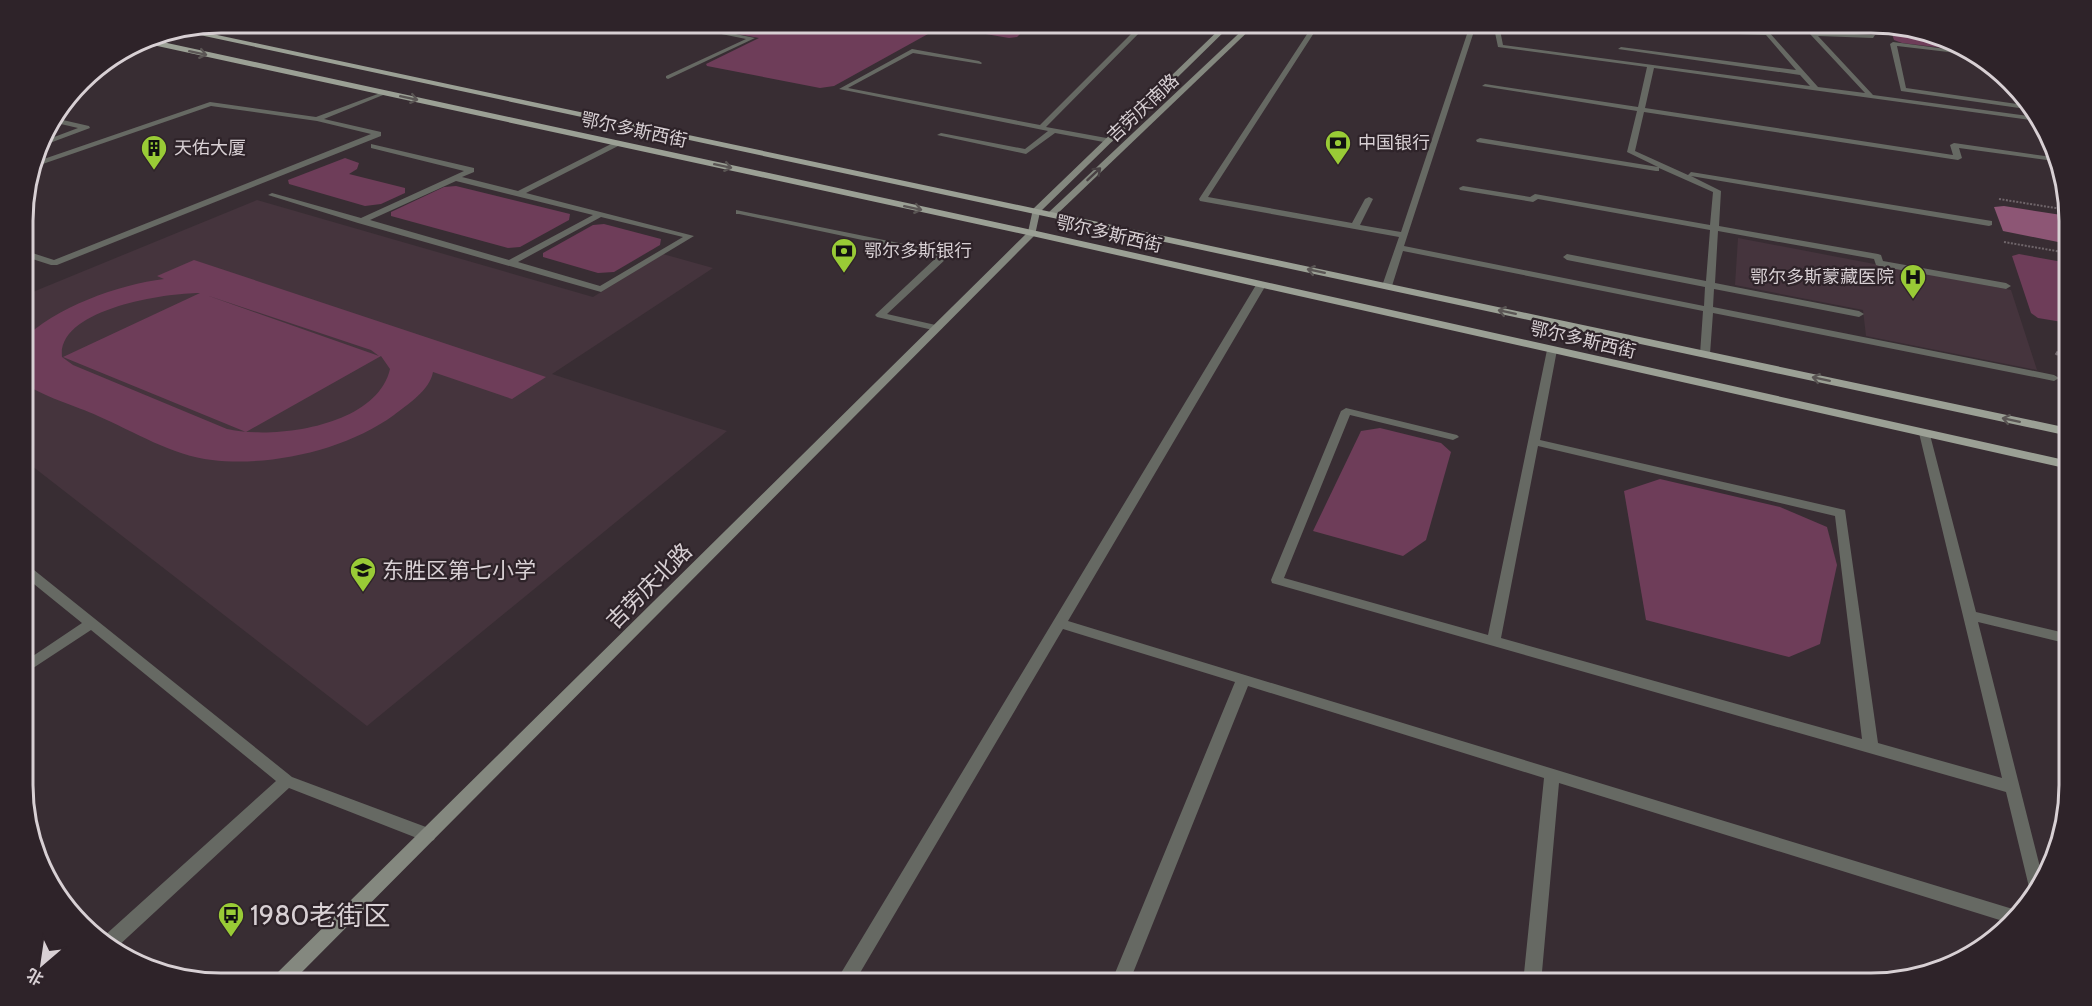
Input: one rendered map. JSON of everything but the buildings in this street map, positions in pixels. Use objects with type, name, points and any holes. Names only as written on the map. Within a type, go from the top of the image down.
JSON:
[{"type":"main road","name":"吉劳庆南路","points":[[1036,211],[1220,33]]},
{"type":"main road","name":"吉劳庆南路","points":[[1051,214],[1243,33]]},
{"type":"main road","name":"鄂尔多斯西街","points":[[203,34],[2059,430]]},
{"type":"main road","name":"鄂尔多斯西街","points":[[158,44],[1032,233],[2059,463]]},
{"type":"main road","points":[[1032,233],[1036,211]]},
{"type":"main road","name":"吉劳庆北路","points":[[290,973],[1032,233]]},
{"type":"lane","points":[[668,77],[752,38],[725,33]]},
{"type":"lane","points":[[1041,128],[1136,33]]},
{"type":"lane","points":[[1311,33],[1203,199],[1404,235]]},
{"type":"lane","points":[[1387,286],[1470,33]]},
{"type":"lane","points":[[1498,33],[1500,46],[2028,118]]},
{"type":"lane","points":[[1768,33],[1816,88]]},
{"type":"lane","points":[[1871,96],[1813,34],[1873,36]]},
{"type":"lane","points":[[1953,52],[1893,44],[1903,90],[2019,106]]},
{"type":"lane","points":[[1621,49],[1802,73]]},
{"type":"lane","points":[[979,63],[912,51],[842,89],[1109,141]]},
{"type":"lane","points":[[1651,66],[1631,152],[1717,191],[1705,354]]},
{"type":"lane","points":[[1485,86],[1958,158],[1954,145],[2048,158]]},
{"type":"lane","points":[[317,119],[386,93]]},
{"type":"lane","points":[[33,256],[54,263],[378,134],[317,119],[210,104],[42,162]]},
{"type":"lane","points":[[51,141],[86,128],[61,122]]},
{"type":"lane","points":[[941,135],[1026,152],[1054,130]]},
{"type":"lane","points":[[1480,140],[1989,223]]},
{"type":"lane","points":[[519,194],[618,144]]},
{"type":"lane","points":[[361,221],[471,170],[374,147]]},
{"type":"lane","points":[[272,195],[601,289],[690,236],[455,178]]},
{"type":"lane","points":[[1463,188],[1533,201],[1535,196],[1878,257],[1879,263],[2006,286]]},
{"type":"lane","points":[[1354,226],[1369,199]]},
{"type":"lane","points":[[739,212],[945,255],[880,315],[937,328]]},
{"type":"lane","points":[[510,263],[600,214]]},
{"type":"lane","points":[[1400,248],[2054,378]]},
{"type":"lane","points":[[1567,257],[1859,314]]},
{"type":"lane","points":[[850,973],[1261,285]]},
{"type":"lane","points":[[1494,640],[1552,350]]},
{"type":"lane","points":[[1453,437],[1346,411],[1277,580],[2012,787]]},
{"type":"lane","points":[[1924,433],[2034,877]]},
{"type":"lane","points":[[1534,442],[1841,513],[1871,747]]},
{"type":"lane","points":[[33,576],[287,781],[428,835]]},
{"type":"lane","points":[[1969,615],[2059,637]]},
{"type":"lane","points":[[1060,623],[2006,915]]},
{"type":"lane","points":[[33,663],[91,624]]},
{"type":"lane","points":[[1124,973],[1244,679]]},
{"type":"lane","points":[[1534,973],[1552,774]]},
{"type":"lane","points":[[114,939],[287,781]]},
{"type":"path","points":[[2058,208],[1981,196],[1995,241],[2059,252]]},
{"type":"shaded area","points":[[732,33],[930,33],[834,86],[820,88],[707,66],[706,64],[759,38]]},
{"type":"shaded area","points":[[980,33],[1021,33],[1017,37],[1009,38]]},
{"type":"shaded area","points":[[1892,35],[1920,39],[1946,48],[1902,43],[1894,40]]},
{"type":"shaded area","points":[[345,158],[359,163],[357,169],[349,174],[405,188],[405,193],[381,204],[365,206],[289,184],[288,180]]},
{"type":"shaded area","points":[[456,186],[570,214],[569,220],[520,247],[508,248],[391,216],[391,212],[444,187]]},
{"type":"shaded area","name":"东胜区第七小学","points":[[257,200],[593,297],[663,254],[713,268],[552,374],[727,431],[367,726],[33,467],[33,292]]},
{"type":"shaded area","points":[[2004,206],[2058,215],[2059,242],[2003,231],[1994,207]]},
{"type":"shaded area","points":[[604,224],[661,239],[660,245],[614,272],[598,273],[543,257],[543,253],[593,225]]},
{"type":"shaded area","name":"鄂尔多斯蒙藏医院","points":[[1738,238],[2011,290],[2037,370],[1866,336],[1863,310],[1735,285]]},
{"type":"shaded area","points":[[2019,254],[2059,261],[2059,322],[2038,318],[2031,313],[2012,256]]},
{"type":"shaded area","points":[[194,260],[546,377],[512,399],[433,372],[423,391],[411,402],[375,427],[353,438],[307,453],[258,461],[235,462],[197,458],[183,454],[33,388],[33,331],[36,328],[88,299],[128,286],[164,279],[157,276]],"holes":[[[200,293],[63,357],[245,432],[227,429],[73,365],[62,357],[65,340],[77,327],[94,316],[116,307],[163,296]],[[206,295],[371,350],[379,356]],[[381,356],[390,369],[381,388],[366,404],[345,416],[296,430],[246,432]]]},
{"type":"shaded area","points":[[1380,428],[1441,443],[1451,452],[1426,540],[1403,556],[1313,531],[1361,431]]},
{"type":"shaded area","points":[[1660,479],[1780,507],[1827,527],[1837,565],[1820,644],[1789,657],[1646,620],[1624,491]]},
{"type":"place","name":"中国银行","points":[[1338,166]]},
{"type":"place","name":"天佑大厦","points":[[154,171]]},
{"type":"place","name":"鄂尔多斯银行","points":[[844,274]]},
{"type":"place","name":"鄂尔多斯蒙藏医院","points":[[1913,300]]},
{"type":"place","name":"东胜区第七小学","points":[[363,593]]},
{"type":"place","name":"1980老街区","points":[[231,938]]}]
